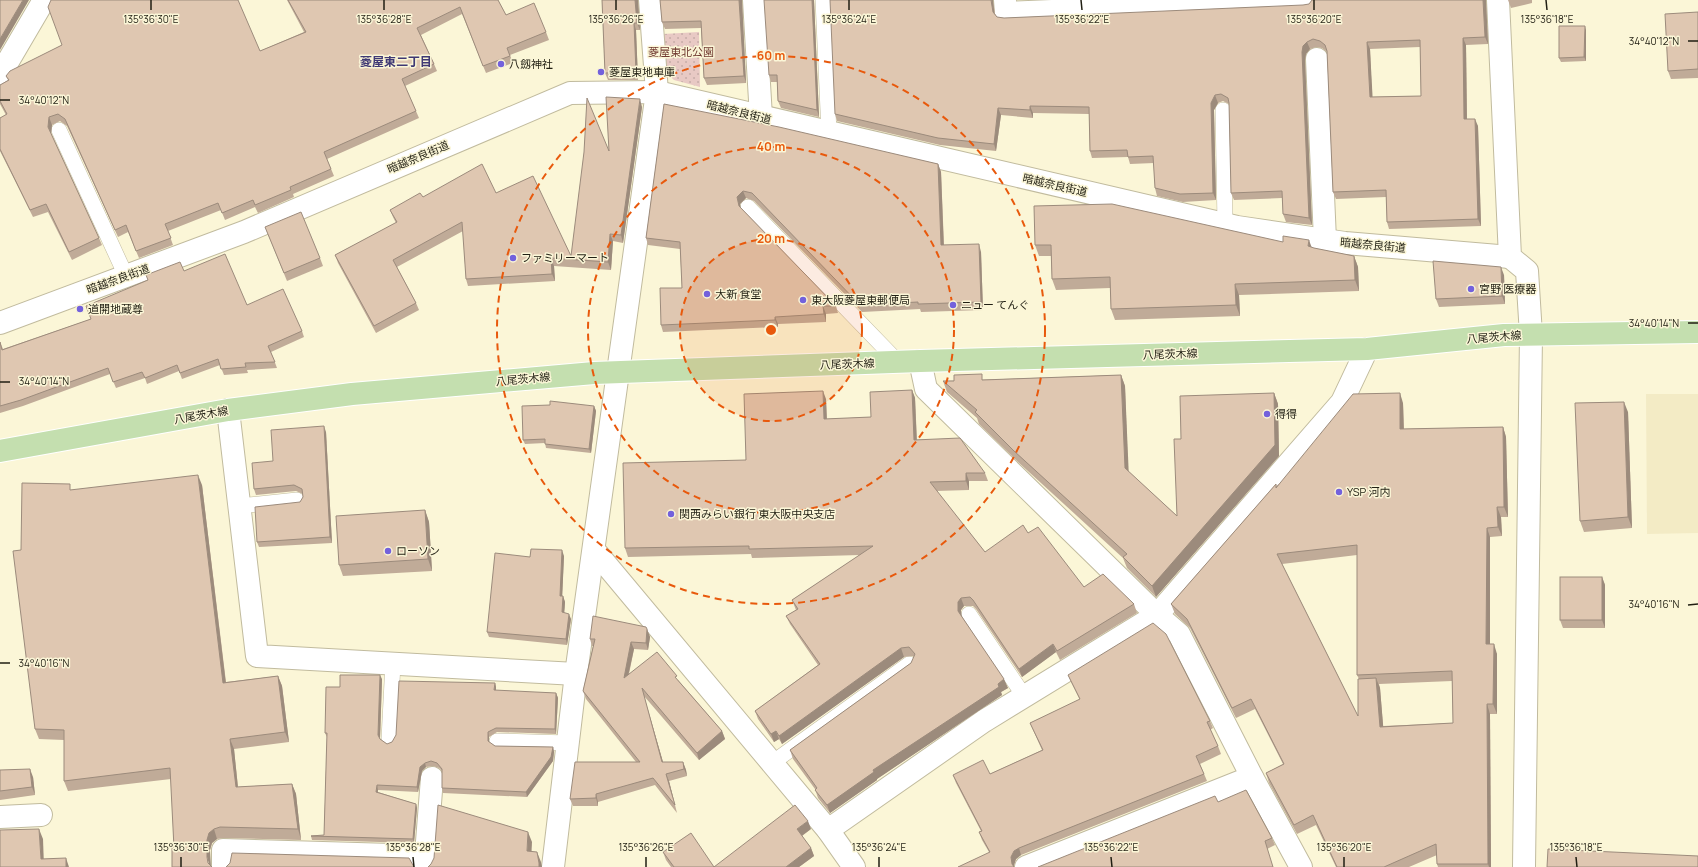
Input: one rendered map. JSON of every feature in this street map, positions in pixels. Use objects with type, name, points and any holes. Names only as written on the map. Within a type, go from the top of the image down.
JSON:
[{"type":"main road","name":"八尾茨木線","points":[[0,451],[228,410],[352,394],[619,371],[1367,349],[1504,335],[1698,332]]},
{"type":"street","points":[[0,75],[42,4],[61,0]]},
{"type":"street","points":[[556,864],[576,674],[657,92],[650,0]]},
{"type":"street","points":[[754,0],[761,117]]},
{"type":"street","points":[[1005,0],[1006,13],[1305,0]]},
{"type":"street","points":[[1498,0],[1510,258],[1527,271],[1530,335],[1524,867]]},
{"type":"street","points":[[1317,59],[1325,240]]},
{"type":"street","name":"暗越奈良街道","points":[[0,323],[244,232],[570,93],[657,92],[1225,224],[1325,240],[1510,258]]},
{"type":"street","points":[[828,830],[984,721],[1157,615],[1342,402],[1367,349]]},
{"type":"street","points":[[920,361],[926,389],[1157,615],[1179,634],[1252,777],[1301,867]]},
{"type":"street","points":[[228,410],[257,656],[576,674]]},
{"type":"street","points":[[594,550],[828,830],[854,867]]},
{"type":"street","points":[[1026,867],[1252,777]]},
{"type":"street","points":[[223,867],[223,850],[334,860],[425,861],[432,778]]},
{"type":"street","points":[[0,817],[41,814]]},
{"type":"lane","points":[[823,0],[829,133]]},
{"type":"lane","points":[[1223,110],[1225,224]]},
{"type":"lane","points":[[59,130],[126,276]]},
{"type":"lane","points":[[748,207],[898,362]]},
{"type":"lane","points":[[239,506],[297,500]]},
{"type":"lane","points":[[969,614],[1024,696]]},
{"type":"lane","points":[[389,738],[393,663]]},
{"type":"lane","points":[[772,763],[909,664]]},
{"type":"lane","points":[[497,741],[568,743]]},
{"type":"shaded area","points":[[1646,394],[1698,394],[1698,533],[1647,534]]},
{"type":"green space","name":"菱屋東北公園","points":[[699,32],[700,87],[674,80],[664,71],[663,34]]},
{"type":"building","points":[[0,0],[23,0],[0,39]]},
{"type":"building","points":[[51,0],[238,0],[260,51],[306,32],[288,0],[498,0],[506,15],[534,3],[546,32],[507,48],[510,56],[483,66],[460,7],[417,28],[434,64],[402,79],[416,111],[324,152],[331,169],[290,187],[291,190],[255,205],[253,200],[222,213],[218,203],[165,224],[171,238],[136,251],[126,225],[115,230],[65,119],[58,114],[49,117],[48,127],[99,238],[69,252],[46,204],[30,210],[0,149],[0,118],[7,114],[0,101],[0,85],[9,80],[6,76],[10,71],[62,45],[48,7]]},
{"type":"building","points":[[602,0],[635,0],[637,23],[634,23],[636,72],[605,73]]},
{"type":"building","points":[[660,0],[739,0],[744,76],[704,78],[701,21],[662,22]]},
{"type":"building","points":[[764,0],[812,0],[817,110],[778,101],[777,75],[769,75]]},
{"type":"building","points":[[830,0],[991,0],[993,12],[997,17],[1004,18],[1303,5],[1309,4],[1312,0],[1483,0],[1485,37],[1463,38],[1464,119],[1475,119],[1478,219],[1387,222],[1386,190],[1333,192],[1327,51],[1325,45],[1320,41],[1313,39],[1303,46],[1302,52],[1309,218],[1283,214],[1282,191],[1231,193],[1229,103],[1228,98],[1221,94],[1215,95],[1211,103],[1213,193],[1180,194],[1155,188],[1153,156],[1128,157],[1127,150],[1090,151],[1089,107],[1030,106],[1030,110],[998,108],[994,144],[938,138],[835,114]],"holes":[[[1420,40],[1421,96],[1370,97],[1367,42]]]},
{"type":"building","points":[[1698,12],[1698,69],[1668,71],[1665,14]]},
{"type":"building","points":[[1559,26],[1585,26],[1584,57],[1559,58]]},
{"type":"building","points":[[606,97],[640,99],[621,235],[610,234],[608,262],[551,258],[552,274],[466,279],[462,222],[393,260],[416,303],[374,326],[335,255],[397,222],[390,210],[420,193],[423,197],[482,164],[496,193],[533,176],[571,256],[584,152],[587,98],[609,151]]},
{"type":"building","points":[[664,104],[779,127],[938,164],[941,245],[979,244],[981,302],[918,304],[918,302],[860,305],[752,193],[743,191],[737,197],[739,206],[836,306],[823,306],[824,314],[775,317],[775,320],[661,325],[660,288],[682,288],[680,242],[646,238]]},
{"type":"building","points":[[1112,204],[1283,242],[1283,236],[1309,240],[1308,246],[1354,256],[1355,280],[1235,284],[1236,305],[1111,309],[1110,277],[1052,279],[1051,245],[1035,245],[1034,206]]},
{"type":"building","points":[[301,212],[320,258],[284,273],[265,227]]},
{"type":"building","points":[[225,254],[247,305],[283,289],[302,331],[268,346],[275,362],[245,363],[246,367],[221,369],[218,359],[180,373],[177,365],[145,378],[142,372],[113,382],[108,368],[21,400],[0,406],[0,342],[2,350],[91,319],[86,306],[148,280],[146,275],[180,262],[184,271]]},
{"type":"building","name":"宮野 医療器","points":[[1433,261],[1501,267],[1502,296],[1436,299]]},
{"type":"building","points":[[982,374],[982,380],[1121,375],[1125,468],[1177,516],[1174,439],[1181,439],[1180,396],[1274,393],[1275,445],[1152,586],[1123,557],[1127,554],[1014,451],[975,412],[977,410],[943,381],[954,381],[954,375]]},
{"type":"building","points":[[912,390],[914,440],[960,438],[985,473],[966,473],[966,481],[930,482],[985,552],[1023,525],[1028,533],[1038,527],[1084,587],[1103,574],[1134,604],[1057,651],[1053,644],[1019,669],[973,600],[970,597],[961,598],[958,602],[958,611],[1004,679],[998,684],[999,687],[873,770],[874,772],[827,805],[815,790],[817,788],[790,750],[911,663],[915,654],[909,647],[901,648],[779,736],[776,731],[771,734],[755,711],[820,664],[786,616],[798,609],[792,600],[873,546],[749,549],[749,546],[625,548],[623,463],[746,460],[744,394],[823,391],[824,419],[871,417],[870,392]]},
{"type":"building","points":[[1400,393],[1400,429],[1503,427],[1504,507],[1497,507],[1498,527],[1487,528],[1486,644],[1494,644],[1493,704],[1487,704],[1488,864],[1437,864],[1436,844],[1384,867],[1337,867],[1313,815],[1294,825],[1266,773],[1284,764],[1251,699],[1232,708],[1187,619],[1171,604],[1276,484],[1276,488],[1353,394]],"holes":[[[1357,545],[1357,675],[1452,671],[1453,723],[1380,727],[1376,678],[1358,679],[1358,716],[1277,554]]]},
{"type":"building","points":[[550,401],[594,406],[589,449],[545,444],[545,439],[523,440],[522,406],[550,405]]},
{"type":"building","points":[[1624,402],[1628,517],[1580,521],[1575,403]]},
{"type":"building","points":[[324,426],[330,537],[257,542],[255,507],[300,502],[303,497],[302,489],[294,485],[254,489],[252,463],[273,461],[271,430]]},
{"type":"building","points":[[198,475],[223,683],[278,676],[285,732],[230,739],[236,787],[292,784],[298,829],[220,827],[209,833],[207,840],[208,863],[212,867],[172,867],[172,848],[174,848],[170,768],[64,781],[64,730],[35,729],[13,551],[21,550],[22,483],[70,484],[70,490]]},
{"type":"building","points":[[425,510],[428,559],[339,565],[336,516]]},
{"type":"building","points":[[531,549],[562,550],[560,596],[563,596],[562,612],[569,614],[566,639],[487,632],[495,553],[530,557]]},
{"type":"building","points":[[1560,577],[1602,577],[1602,620],[1560,620]]},
{"type":"building","points":[[593,616],[646,627],[646,643],[631,642],[624,678],[657,652],[677,676],[675,677],[722,731],[697,753],[642,688],[662,762],[683,762],[684,769],[666,774],[675,805],[653,778],[596,794],[596,798],[570,799],[575,762],[640,762],[583,691],[595,639],[590,639]]},
{"type":"building","points":[[1153,623],[1166,634],[1210,721],[1207,722],[1218,746],[1196,756],[1204,774],[1019,848],[1014,851],[1011,857],[1014,867],[958,867],[990,852],[979,832],[982,831],[953,775],[983,760],[990,774],[1043,750],[1030,723],[1080,699],[1068,675]]},
{"type":"building","points":[[340,675],[380,675],[378,735],[380,739],[387,744],[392,742],[396,735],[399,681],[495,683],[494,690],[556,693],[555,729],[496,728],[488,732],[488,741],[495,746],[553,747],[551,757],[526,792],[442,788],[442,769],[437,763],[431,761],[420,767],[417,787],[377,785],[376,792],[416,804],[413,839],[311,836],[324,835],[327,733],[325,733],[326,687],[340,687]]},
{"type":"building","points":[[30,769],[32,787],[0,791],[0,770]]},
{"type":"building","points":[[1246,790],[1272,838],[1265,841],[1273,867],[1038,867],[1215,796],[1218,802]]},
{"type":"building","points":[[438,805],[528,832],[527,851],[537,852],[539,867],[428,867],[434,858]]},
{"type":"building","points":[[795,805],[808,821],[797,829],[811,848],[786,867],[714,867]]},
{"type":"building","points":[[39,829],[41,859],[66,858],[66,867],[0,867],[0,830]]},
{"type":"building","points":[[691,833],[714,867],[674,867],[663,852]]},
{"type":"building","points":[[1548,849],[1698,856],[1698,867],[1547,867]]},
{"type":"building","points":[[232,853],[409,858],[414,867],[226,867],[230,863]]},
{"type":"place","name":"八劔神社","points":[[501,64]]},
{"type":"place","name":"菱屋東地車庫","points":[[601,72]]},
{"type":"place","name":"ファミリーマート","points":[[513,258]]},
{"type":"place","name":"宮野 医療器","points":[[1471,289]]},
{"type":"place","name":"大新 食堂","points":[[707,294]]},
{"type":"place","name":"東大阪菱屋東郵便局","points":[[803,300]]},
{"type":"place","name":"ニュー てんぐ","points":[[953,305]]},
{"type":"place","name":"道開地蔵尊","points":[[80,309]]},
{"type":"place","name":"得得","points":[[1267,414]]},
{"type":"place","name":"YSP 河内","points":[[1339,492]]},
{"type":"place","name":"関西みらい銀行 東大阪中央支店","points":[[671,514]]},
{"type":"place","name":"ローソン","points":[[388,551]]},
{"type":"district","name":"菱屋東二丁目","points":[[396,62]]}]
